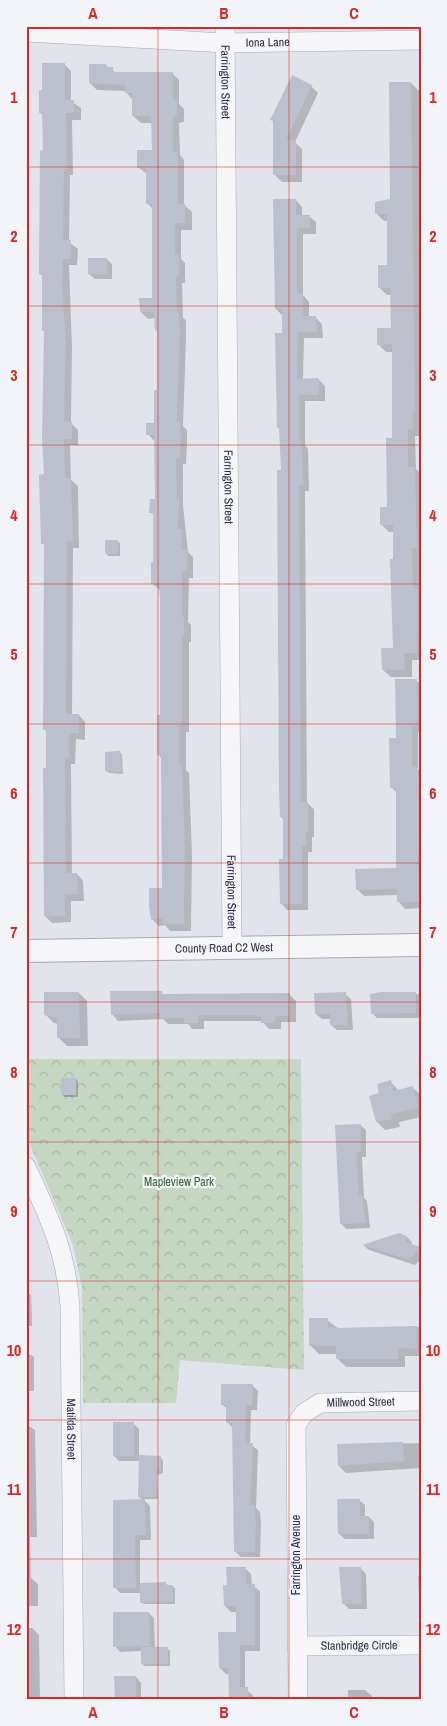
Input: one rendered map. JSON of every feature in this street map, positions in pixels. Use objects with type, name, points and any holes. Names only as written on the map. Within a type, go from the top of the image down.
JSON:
[{"type":"street","name":"Iona Lane","points":[[26,32],[421,40]]},
{"type":"street","name":"Farrington Street","points":[[225,35],[232,948]]},
{"type":"street","name":"County Road C2 West","points":[[26,951],[421,945]]},
{"type":"street","name":"Matilda Street","points":[[26,1167],[52,1223],[62,1249],[68,1276],[70,1306],[74,1700]]},
{"type":"street","name":"Millwood Street","points":[[304,1413],[320,1403],[421,1401]]},
{"type":"street","name":"Farrington Avenue","points":[[298,1700],[296,1425],[304,1413]]},
{"type":"street","name":"Stanbridge Circle","points":[[297,1646],[421,1645]]},
{"type":"green space","name":"Mapleview Park","points":[[26,1059],[301,1059],[304,1370],[180,1360],[176,1403],[83,1403],[82,1287],[73,1245],[26,1135]]},
{"type":"building","points":[[42,63],[65,63],[65,100],[74,100],[74,113],[66,113],[67,169],[64,169],[63,240],[71,240],[71,259],[63,259],[62,285],[66,340],[64,422],[72,422],[72,439],[64,439],[65,478],[71,478],[73,541],[67,541],[66,714],[79,714],[79,733],[69,733],[69,758],[65,758],[66,873],[77,873],[78,894],[65,895],[65,916],[44,916],[43,768],[46,768],[46,730],[43,730],[44,544],[41,544],[39,475],[44,474],[42,439],[44,331],[42,331],[42,275],[39,274],[40,151],[43,150],[42,113],[39,113],[39,90],[42,90]]},
{"type":"building","points":[[89,64],[106,64],[106,67],[113,67],[113,72],[173,72],[173,100],[177,100],[177,116],[173,116],[173,152],[178,152],[178,204],[185,204],[185,223],[175,223],[175,255],[179,255],[179,276],[176,276],[177,312],[179,312],[180,330],[177,422],[180,422],[181,436],[180,458],[176,458],[177,499],[179,499],[178,529],[182,529],[181,549],[187,549],[187,571],[182,571],[184,635],[182,635],[182,725],[179,725],[179,764],[182,764],[185,847],[184,924],[162,924],[162,918],[151,920],[149,907],[149,888],[162,888],[161,755],[157,755],[157,715],[160,715],[160,598],[159,584],[151,584],[153,513],[149,513],[150,499],[155,499],[154,435],[146,435],[146,423],[154,423],[154,390],[157,390],[157,330],[155,330],[154,312],[140,312],[139,298],[152,298],[152,204],[146,204],[146,168],[137,168],[137,150],[152,150],[151,116],[132,116],[132,93],[125,93],[125,85],[89,83]]},
{"type":"building","points":[[292,75],[312,85],[286,140],[296,140],[296,175],[273,175],[273,121],[270,120]]},
{"type":"building","points":[[389,82],[411,82],[415,412],[413,412],[413,429],[408,429],[408,467],[415,467],[417,548],[412,548],[413,588],[417,588],[417,653],[404,653],[405,670],[382,670],[381,648],[393,648],[390,559],[393,559],[393,525],[380,525],[380,507],[387,507],[386,438],[392,438],[392,344],[377,345],[377,328],[391,328],[390,288],[378,288],[378,265],[387,265],[387,214],[375,214],[375,202],[390,199]]},
{"type":"building","points":[[273,199],[296,199],[296,215],[310,215],[310,228],[297,228],[297,294],[303,294],[303,316],[316,316],[317,332],[298,332],[297,379],[319,378],[319,395],[299,395],[299,441],[302,441],[303,485],[299,485],[301,802],[308,802],[306,846],[302,846],[302,904],[280,904],[279,859],[283,859],[283,817],[280,817],[279,790],[277,470],[281,470],[279,428],[277,428],[275,333],[282,333],[282,309],[275,309]]},
{"type":"building","points":[[88,258],[107,258],[107,274],[88,274]]},
{"type":"building","points":[[105,540],[118,540],[118,554],[105,554]]},
{"type":"building","points":[[395,679],[417,679],[417,726],[412,726],[412,767],[418,767],[418,794],[421,794],[418,846],[419,902],[397,902],[397,889],[356,890],[355,869],[396,868],[396,788],[390,788],[389,738],[396,738]]},
{"type":"building","points":[[120,751],[122,772],[105,771],[105,752]]},
{"type":"building","points":[[110,991],[162,991],[162,994],[290,993],[290,1016],[275,1016],[275,1023],[261,1023],[261,1016],[198,1015],[198,1023],[184,1023],[184,1018],[160,1018],[160,1013],[111,1015]]},
{"type":"building","points":[[44,992],[79,992],[80,1038],[57,1038],[57,1018],[44,1015]]},
{"type":"building","points":[[346,992],[348,1025],[330,1025],[330,1014],[315,1014],[314,993]]},
{"type":"building","points":[[381,992],[416,992],[416,1013],[371,1014],[370,994]]},
{"type":"building","points":[[61,1078],[76,1078],[76,1095],[61,1095]]},
{"type":"building","points":[[391,1080],[393,1091],[413,1086],[418,1108],[391,1114],[392,1119],[376,1122],[369,1096],[379,1093],[377,1084]]},
{"type":"building","points":[[361,1124],[361,1152],[357,1152],[357,1167],[359,1195],[362,1194],[366,1223],[340,1224],[335,1125]]},
{"type":"building","points":[[399,1233],[407,1236],[405,1242],[421,1247],[409,1260],[362,1245]]},
{"type":"building","points":[[309,1318],[328,1318],[328,1327],[339,1328],[417,1326],[417,1349],[398,1348],[398,1359],[336,1359],[336,1346],[309,1346]]},
{"type":"building","points":[[221,1384],[253,1384],[252,1405],[246,1405],[245,1443],[253,1443],[250,1505],[255,1505],[255,1552],[234,1552],[232,1423],[226,1423],[226,1405],[221,1405]]},
{"type":"building","points":[[113,1422],[134,1422],[134,1456],[113,1456]]},
{"type":"building","points":[[403,1442],[404,1461],[338,1466],[337,1444]]},
{"type":"building","points":[[139,1455],[161,1456],[161,1470],[156,1472],[156,1497],[138,1497]]},
{"type":"building","points":[[145,1499],[146,1535],[135,1535],[136,1588],[113,1588],[113,1500]]},
{"type":"building","points":[[337,1499],[360,1499],[360,1516],[369,1516],[369,1534],[338,1534]]},
{"type":"building","points":[[226,1567],[246,1567],[246,1584],[255,1584],[255,1645],[240,1645],[240,1687],[248,1687],[248,1700],[229,1700],[228,1668],[219,1668],[218,1632],[236,1632],[236,1606],[224,1606],[223,1585],[227,1585]]},
{"type":"building","points":[[339,1567],[361,1567],[362,1604],[342,1604]]},
{"type":"building","points":[[166,1582],[166,1585],[173,1585],[173,1602],[140,1603],[140,1583]]},
{"type":"building","points":[[113,1612],[149,1612],[150,1646],[113,1647]]},
{"type":"building","points":[[141,1647],[168,1647],[168,1664],[141,1664]]},
{"type":"building","points":[[114,1676],[136,1676],[136,1700],[115,1700]]}]
